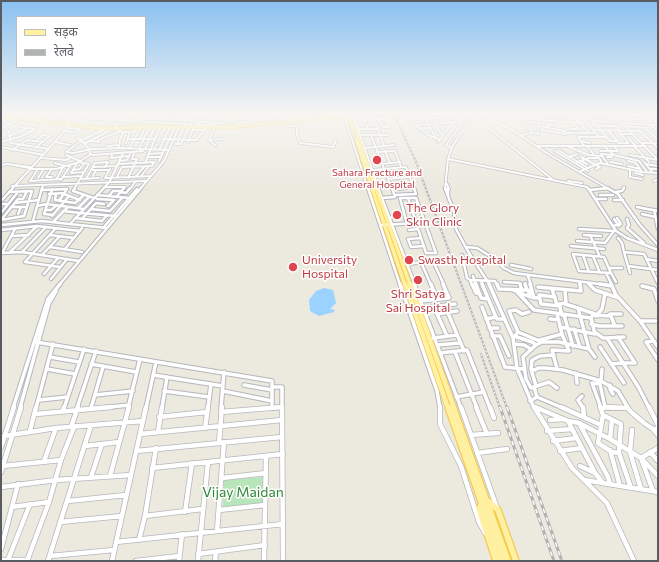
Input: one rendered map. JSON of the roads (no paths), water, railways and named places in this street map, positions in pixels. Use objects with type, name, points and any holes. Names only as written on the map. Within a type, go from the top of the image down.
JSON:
[{"type":"main road","points":[[357,138],[386,225],[508,561]]},
{"type":"main road","points":[[360,138],[386,225],[432,338],[486,503],[502,561]]},
{"type":"main road","points":[[486,503],[498,510],[516,561]]},
{"type":"main road","points":[[486,503],[480,507],[481,515],[496,561]]},
{"type":"street","points":[[1,142],[16,138]]},
{"type":"street","points":[[11,151],[27,140],[36,138]]},
{"type":"street","points":[[36,141],[39,138]]},
{"type":"street","points":[[36,147],[47,138]]},
{"type":"street","points":[[1,201],[29,168],[57,138]]},
{"type":"street","points":[[77,138],[91,145]]},
{"type":"street","points":[[84,138],[67,152],[79,152],[119,146],[133,142]]},
{"type":"street","points":[[85,143],[94,138]]},
{"type":"street","points":[[90,141],[98,141],[104,138]]},
{"type":"street","points":[[119,146],[121,138]]},
{"type":"street","points":[[159,150],[163,139],[188,141],[196,140],[198,138]]},
{"type":"street","points":[[298,138],[300,143],[333,147],[336,140]]},
{"type":"street","points":[[360,138],[389,218],[386,225],[440,401],[440,424],[459,462],[479,522],[491,548]]},
{"type":"street","points":[[372,138],[395,195]]},
{"type":"street","points":[[381,138],[384,146]]},
{"type":"street","points":[[451,138],[446,145],[452,148]]},
{"type":"street","points":[[458,138],[452,148],[448,159],[445,189],[454,212],[456,229],[467,250],[488,281],[513,337],[517,368],[530,401],[547,431],[572,468],[604,498],[634,561]]},
{"type":"street","points":[[502,138],[554,180]]},
{"type":"street","points":[[526,138],[540,147],[656,145]]},
{"type":"street","points":[[527,138],[565,164],[620,196],[641,226],[657,241]]},
{"type":"street","points":[[579,138],[584,146]]},
{"type":"street","points":[[608,138],[610,141],[617,141],[619,143],[636,146]]},
{"type":"street","points":[[623,138],[629,144]]},
{"type":"street","points":[[629,138],[649,162]]},
{"type":"street","points":[[636,138],[658,160]]},
{"type":"street","points":[[637,138],[644,146]]},
{"type":"street","points":[[647,138],[656,145]]},
{"type":"street","points":[[126,143],[128,139],[154,139]]},
{"type":"street","points":[[129,148],[135,139]]},
{"type":"street","points":[[139,149],[144,139]]},
{"type":"street","points":[[136,176],[145,164],[148,156],[147,149],[149,139]]},
{"type":"street","points":[[112,154],[111,158],[130,152],[147,149],[154,139]]},
{"type":"street","points":[[159,161],[169,139]]},
{"type":"street","points":[[209,140],[219,141],[223,139]]},
{"type":"street","points":[[10,140],[11,143],[48,149]]},
{"type":"street","points":[[31,140],[42,142]]},
{"type":"street","points":[[1,472],[13,434],[48,298],[130,198],[164,161],[174,140]]},
{"type":"street","points":[[177,144],[179,140]]},
{"type":"street","points":[[171,144],[181,144],[183,140]]},
{"type":"street","points":[[209,140],[215,145]]},
{"type":"street","points":[[580,141],[590,143]]},
{"type":"street","points":[[54,142],[70,144]]},
{"type":"street","points":[[85,143],[91,154]]},
{"type":"street","points":[[154,150],[157,144]]},
{"type":"street","points":[[540,147],[629,144]]},
{"type":"street","points":[[365,148],[394,145]]},
{"type":"street","points":[[107,146],[169,150]]},
{"type":"street","points":[[588,146],[594,155]]},
{"type":"street","points":[[615,146],[618,151],[601,152],[617,163],[635,172],[642,174],[658,173]]},
{"type":"street","points":[[569,147],[588,155],[609,158],[622,165]]},
{"type":"street","points":[[605,147],[610,151]]},
{"type":"street","points":[[1,148],[66,160],[70,158]]},
{"type":"street","points":[[377,152],[395,150],[402,167]]},
{"type":"street","points":[[385,151],[390,163]]},
{"type":"street","points":[[585,164],[578,162],[569,154],[556,151],[570,161],[587,169]]},
{"type":"street","points":[[596,169],[609,158],[610,151]]},
{"type":"street","points":[[126,164],[130,152]]},
{"type":"street","points":[[126,182],[137,159],[132,159],[134,152]]},
{"type":"street","points":[[1,165],[7,164],[43,170],[56,170],[79,162],[91,154],[129,156]]},
{"type":"street","points":[[148,156],[162,154]]},
{"type":"street","points":[[571,156],[577,154]]},
{"type":"street","points":[[66,155],[79,162],[89,164],[73,191],[97,199],[114,200],[108,206]]},
{"type":"street","points":[[97,199],[97,195],[111,178],[123,155]]},
{"type":"street","points":[[387,155],[397,155]]},
{"type":"street","points":[[632,155],[646,159],[658,160]]},
{"type":"street","points":[[148,156],[161,157]]},
{"type":"street","points":[[565,164],[581,156],[600,167]]},
{"type":"street","points":[[617,156],[617,163]]},
{"type":"street","points":[[580,171],[617,156],[636,163],[642,174]]},
{"type":"street","points":[[116,157],[105,178],[151,176]]},
{"type":"street","points":[[622,165],[623,157]]},
{"type":"street","points":[[448,159],[554,180],[582,184]]},
{"type":"street","points":[[574,163],[585,159],[594,159],[601,163]]},
{"type":"street","points":[[7,164],[13,160]]},
{"type":"street","points":[[120,161],[127,160]]},
{"type":"street","points":[[628,160],[630,177],[642,179]]},
{"type":"street","points":[[628,160],[639,161],[648,173]]},
{"type":"street","points":[[155,161],[164,161]]},
{"type":"street","points":[[582,161],[587,169]]},
{"type":"street","points":[[79,162],[71,173],[84,172]]},
{"type":"street","points":[[86,179],[95,163],[107,162],[105,167]]},
{"type":"street","points":[[117,177],[122,167],[154,162],[153,164],[161,164]]},
{"type":"street","points":[[382,164],[400,162]]},
{"type":"street","points":[[576,169],[591,162]]},
{"type":"street","points":[[55,163],[66,166]]},
{"type":"street","points":[[73,170],[80,169],[84,163]]},
{"type":"street","points":[[652,172],[645,163],[658,167]]},
{"type":"street","points":[[145,164],[149,166]]},
{"type":"street","points":[[141,176],[149,166],[153,164]]},
{"type":"street","points":[[565,164],[616,192],[623,198],[642,224],[657,241]]},
{"type":"street","points":[[58,184],[70,165]]},
{"type":"street","points":[[91,170],[103,170],[117,165],[134,165]]},
{"type":"street","points":[[56,180],[63,167]]},
{"type":"street","points":[[87,167],[110,168]]},
{"type":"street","points":[[372,170],[406,167],[416,194],[395,195],[395,197],[391,198],[382,198]]},
{"type":"street","points":[[650,169],[658,167]]},
{"type":"street","points":[[629,168],[640,169]]},
{"type":"street","points":[[38,169],[30,181],[81,177],[86,179],[99,178]]},
{"type":"street","points":[[132,170],[142,169]]},
{"type":"street","points":[[38,178],[43,170]]},
{"type":"street","points":[[43,180],[51,170]]},
{"type":"street","points":[[49,180],[56,170]]},
{"type":"street","points":[[93,176],[96,170]]},
{"type":"street","points":[[97,183],[103,170]]},
{"type":"street","points":[[386,174],[408,172]]},
{"type":"street","points":[[635,172],[636,178]]},
{"type":"street","points":[[130,173],[139,173]]},
{"type":"street","points":[[40,174],[52,176]]},
{"type":"street","points":[[388,179],[410,177]]},
{"type":"street","points":[[402,178],[405,188]]},
{"type":"street","points":[[654,181],[658,178]]},
{"type":"street","points":[[587,187],[592,179]]},
{"type":"street","points":[[32,186],[35,180]]},
{"type":"street","points":[[109,196],[113,191],[126,193],[136,181]]},
{"type":"street","points":[[13,186],[145,181]]},
{"type":"street","points":[[568,181],[582,184],[590,190],[615,231]]},
{"type":"street","points":[[391,184],[403,183]]},
{"type":"street","points":[[59,201],[70,184]]},
{"type":"street","points":[[33,221],[43,185]]},
{"type":"street","points":[[1,201],[13,186]]},
{"type":"street","points":[[104,187],[125,187],[116,196]]},
{"type":"street","points":[[70,224],[84,209],[103,195],[110,187]]},
{"type":"street","points":[[392,189],[414,187]]},
{"type":"street","points":[[616,192],[622,191],[624,187]]},
{"type":"street","points":[[590,190],[608,188]]},
{"type":"street","points":[[42,190],[67,189]]},
{"type":"street","points":[[602,189],[605,194]]},
{"type":"street","points":[[52,190],[49,194],[44,214],[52,216],[66,202],[69,196]]},
{"type":"street","points":[[12,199],[23,199],[27,191]]},
{"type":"street","points":[[1,220],[24,216],[32,191],[9,192]]},
{"type":"street","points":[[1,212],[18,192]]},
{"type":"street","points":[[49,194],[64,194],[80,200]]},
{"type":"street","points":[[56,194],[54,200],[76,203],[84,195]]},
{"type":"street","points":[[600,194],[613,195]]},
{"type":"street","points":[[97,195],[130,198]]},
{"type":"street","points":[[78,208],[89,197]]},
{"type":"street","points":[[91,209],[110,211],[123,197]]},
{"type":"street","points":[[407,224],[400,199],[408,198],[417,198],[436,253],[426,254],[408,198]]},
{"type":"street","points":[[1,220],[18,199]]},
{"type":"street","points":[[596,199],[606,199]]},
{"type":"street","points":[[14,203],[38,200]]},
{"type":"street","points":[[99,210],[108,200]]},
{"type":"street","points":[[614,200],[623,200]]},
{"type":"street","points":[[1,201],[8,204]]},
{"type":"street","points":[[119,202],[127,203]]},
{"type":"street","points":[[82,219],[96,203],[114,207]]},
{"type":"street","points":[[37,206],[47,204],[84,209]]},
{"type":"street","points":[[46,210],[51,210],[56,205]]},
{"type":"street","points":[[6,207],[27,206]]},
{"type":"street","points":[[18,214],[21,207]]},
{"type":"street","points":[[53,222],[68,207]]},
{"type":"street","points":[[637,207],[658,211]]},
{"type":"street","points":[[96,221],[105,210]]},
{"type":"street","points":[[654,210],[658,229]]},
{"type":"street","points":[[63,211],[116,216]]},
{"type":"street","points":[[88,220],[93,214]]},
{"type":"street","points":[[642,214],[655,217]]},
{"type":"street","points":[[75,218],[102,221],[107,215]]},
{"type":"street","points":[[389,218],[400,216]]},
{"type":"street","points":[[613,226],[619,226],[621,224],[615,218]]},
{"type":"street","points":[[10,224],[12,219]]},
{"type":"street","points":[[627,219],[629,225],[627,228],[645,244]]},
{"type":"street","points":[[1,225],[33,221],[105,228]]},
{"type":"street","points":[[386,225],[425,223]]},
{"type":"street","points":[[386,225],[406,264],[424,308],[432,338],[438,346],[498,510]]},
{"type":"street","points":[[10,252],[37,226]]},
{"type":"street","points":[[1,233],[2,230],[37,226],[80,231]]},
{"type":"street","points":[[22,252],[46,227]]},
{"type":"street","points":[[56,228],[25,262],[60,268]]},
{"type":"street","points":[[65,249],[82,228]]},
{"type":"street","points":[[1,447],[52,296],[105,228]]},
{"type":"street","points":[[1,253],[15,229]]},
{"type":"street","points":[[409,230],[418,229]]},
{"type":"street","points":[[579,229],[615,231],[627,238],[658,250]]},
{"type":"street","points":[[577,241],[605,243],[615,231]]},
{"type":"street","points":[[11,236],[29,235]]},
{"type":"street","points":[[50,235],[74,238]]},
{"type":"street","points":[[584,235],[601,236]]},
{"type":"street","points":[[590,235],[600,257]]},
{"type":"street","points":[[42,255],[60,236]]},
{"type":"street","points":[[421,238],[408,239],[411,247],[424,246]]},
{"type":"street","points":[[618,238],[622,244],[630,273]]},
{"type":"street","points":[[571,246],[604,249]]},
{"type":"street","points":[[50,247],[82,252]]},
{"type":"street","points":[[467,250],[477,248],[495,258],[504,268],[518,274],[612,286]]},
{"type":"street","points":[[1,253],[22,252],[79,261]]},
{"type":"street","points":[[624,252],[644,254],[658,283]]},
{"type":"street","points":[[611,273],[579,271],[573,254],[604,257],[616,282]]},
{"type":"street","points":[[462,255],[467,278],[481,281],[495,281],[499,289],[527,290]]},
{"type":"street","points":[[583,255],[589,272]]},
{"type":"street","points":[[593,256],[600,273]]},
{"type":"street","points":[[44,274],[58,258]]},
{"type":"street","points":[[51,279],[67,259]]},
{"type":"street","points":[[646,259],[658,261]]},
{"type":"street","points":[[406,264],[433,261],[449,298],[421,301]]},
{"type":"street","points":[[421,262],[437,299]]},
{"type":"street","points":[[511,265],[531,269]]},
{"type":"street","points":[[517,266],[518,274]]},
{"type":"street","points":[[628,266],[658,270]]},
{"type":"street","points":[[610,268],[622,268]]},
{"type":"street","points":[[467,273],[474,276],[472,280],[482,299],[488,299]]},
{"type":"street","points":[[606,273],[619,298],[640,321],[658,347]]},
{"type":"street","points":[[528,276],[534,298]]},
{"type":"street","points":[[481,281],[496,317]]},
{"type":"street","points":[[504,282],[520,283],[522,290],[520,294]]},
{"type":"street","points":[[513,282],[513,289]]},
{"type":"street","points":[[538,287],[581,291],[579,282]]},
{"type":"street","points":[[525,283],[530,297]]},
{"type":"street","points":[[588,284],[604,294],[619,298]]},
{"type":"street","points":[[642,286],[651,287],[654,289],[658,301]]},
{"type":"street","points":[[513,289],[520,294],[531,307],[540,311],[591,318],[602,309],[604,294]]},
{"type":"street","points":[[552,289],[563,315],[573,346]]},
{"type":"street","points":[[565,290],[565,304]]},
{"type":"street","points":[[520,294],[534,298],[539,298],[539,295],[555,297]]},
{"type":"street","points":[[539,298],[541,304],[565,304],[596,315],[611,316],[610,314],[621,314]]},
{"type":"street","points":[[424,308],[455,304]]},
{"type":"street","points":[[538,306],[540,311]]},
{"type":"street","points":[[434,307],[447,336]]},
{"type":"street","points":[[482,307],[505,367],[524,369]]},
{"type":"street","points":[[578,308],[579,317],[589,349],[595,357]]},
{"type":"street","points":[[529,312],[522,314],[516,310],[509,311],[518,332],[541,341],[558,342],[589,349]]},
{"type":"street","points":[[437,314],[457,311]]},
{"type":"street","points":[[448,313],[460,343],[464,350],[467,350],[494,418]]},
{"type":"street","points":[[557,314],[562,334],[569,351],[552,350],[557,369]]},
{"type":"street","points":[[611,316],[616,326]]},
{"type":"street","points":[[486,319],[496,317],[497,319],[504,319]]},
{"type":"street","points":[[591,318],[591,324],[596,333],[602,338],[624,337]]},
{"type":"street","points":[[550,319],[559,320]]},
{"type":"street","points":[[640,321],[658,321]]},
{"type":"street","points":[[591,324],[599,326],[622,326]]},
{"type":"street","points":[[560,327],[574,329],[584,334],[594,335],[596,333]]},
{"type":"street","points":[[489,328],[498,328]]},
{"type":"street","points":[[574,329],[580,347]]},
{"type":"street","points":[[513,337],[518,332]]},
{"type":"street","points":[[557,388],[549,382],[535,387],[530,387],[526,379],[522,357],[541,341],[562,334]]},
{"type":"street","points":[[432,338],[457,335]]},
{"type":"street","points":[[492,336],[500,336],[509,356]]},
{"type":"street","points":[[513,337],[532,342],[536,345]]},
{"type":"street","points":[[611,364],[636,363],[618,337]]},
{"type":"street","points":[[607,338],[639,388],[658,425]]},
{"type":"street","points":[[654,341],[646,342],[658,360]]},
{"type":"street","points":[[36,342],[272,381],[272,407]]},
{"type":"street","points":[[438,346],[460,343]]},
{"type":"street","points":[[30,431],[36,414],[53,344]]},
{"type":"street","points":[[514,344],[524,345],[531,349]]},
{"type":"street","points":[[600,347],[624,383]]},
{"type":"street","points":[[63,411],[84,349]]},
{"type":"street","points":[[440,353],[464,350]]},
{"type":"street","points":[[1,560],[28,561],[49,502],[61,460],[73,427],[76,410],[96,351]]},
{"type":"street","points":[[455,352],[487,434]]},
{"type":"street","points":[[537,397],[531,369],[532,360],[540,356],[554,355]]},
{"type":"street","points":[[50,357],[79,362]]},
{"type":"street","points":[[110,476],[140,359]]},
{"type":"street","points":[[112,561],[156,362]]},
{"type":"street","points":[[91,364],[136,372]]},
{"type":"street","points":[[91,408],[103,367]]},
{"type":"street","points":[[47,369],[75,374]]},
{"type":"street","points":[[531,369],[557,369],[576,373],[610,385],[618,391],[628,408],[656,429],[658,435]]},
{"type":"street","points":[[602,369],[600,389],[603,415],[598,443],[619,453]]},
{"type":"street","points":[[217,531],[224,460],[220,426],[224,372]]},
{"type":"street","points":[[576,373],[577,383]]},
{"type":"street","points":[[153,375],[223,386]]},
{"type":"street","points":[[158,432],[159,417],[167,377]]},
{"type":"street","points":[[600,382],[592,383],[603,408]]},
{"type":"street","points":[[204,428],[211,384]]},
{"type":"street","points":[[244,385],[272,389],[282,387],[283,561]]},
{"type":"street","points":[[610,385],[612,394]]},
{"type":"street","points":[[95,395],[132,391]]},
{"type":"street","points":[[164,391],[209,397]]},
{"type":"street","points":[[223,392],[272,401]]},
{"type":"street","points":[[456,397],[484,392]]},
{"type":"street","points":[[582,396],[578,400],[583,406],[584,416]]},
{"type":"street","points":[[39,400],[67,397]]},
{"type":"street","points":[[530,401],[537,397]]},
{"type":"street","points":[[537,397],[584,416],[601,425]]},
{"type":"street","points":[[36,414],[129,405]]},
{"type":"street","points":[[533,406],[568,421],[578,423],[610,439],[641,458],[658,476]]},
{"type":"street","points":[[221,412],[282,407]]},
{"type":"street","points":[[603,408],[628,408]]},
{"type":"street","points":[[159,417],[207,412]]},
{"type":"street","points":[[603,415],[621,424],[619,453],[631,488]]},
{"type":"street","points":[[550,420],[563,419]]},
{"type":"street","points":[[140,434],[282,420]]},
{"type":"street","points":[[610,439],[612,420]]},
{"type":"street","points":[[4,436],[56,428],[143,421]]},
{"type":"street","points":[[568,421],[595,473],[602,482]]},
{"type":"street","points":[[578,423],[608,477],[610,484]]},
{"type":"street","points":[[91,425],[49,559],[114,550]]},
{"type":"street","points":[[44,462],[56,428]]},
{"type":"street","points":[[547,431],[572,429]]},
{"type":"street","points":[[632,430],[630,452],[641,489]]},
{"type":"street","points":[[471,435],[498,433]]},
{"type":"street","points":[[136,451],[282,437]]},
{"type":"street","points":[[554,441],[576,438]]},
{"type":"street","points":[[85,446],[119,442]]},
{"type":"street","points":[[91,477],[102,444]]},
{"type":"street","points":[[139,540],[145,516],[156,448]]},
{"type":"street","points":[[560,451],[582,448]]},
{"type":"street","points":[[641,458],[658,448]]},
{"type":"street","points":[[477,454],[507,449]]},
{"type":"street","points":[[610,450],[620,486]]},
{"type":"street","points":[[650,452],[658,461]]},
{"type":"street","points":[[152,468],[283,454]]},
{"type":"street","points":[[264,561],[266,456]]},
{"type":"street","points":[[641,458],[653,491]]},
{"type":"street","points":[[3,466],[61,460]]},
{"type":"street","points":[[198,561],[202,509],[208,462]]},
{"type":"street","points":[[185,512],[192,463]]},
{"type":"street","points":[[580,466],[595,473]]},
{"type":"street","points":[[222,478],[266,473]]},
{"type":"street","points":[[1,487],[56,480],[131,475]]},
{"type":"street","points":[[584,480],[658,492]]},
{"type":"street","points":[[1,549],[18,484]]},
{"type":"street","points":[[68,500],[126,496]]},
{"type":"street","points":[[12,507],[49,502]]},
{"type":"street","points":[[8,560],[30,504]]},
{"type":"street","points":[[219,510],[265,505]]},
{"type":"street","points":[[145,516],[202,509]]},
{"type":"street","points":[[60,522],[122,516]]},
{"type":"street","points":[[116,542],[283,524]]},
{"type":"street","points":[[136,561],[179,558],[182,534]]},
{"type":"street","points":[[198,554],[265,545]]},
{"type":"street","points":[[215,561],[216,552]]},
{"type":"water","points":[[324,288],[333,290],[336,303],[330,309],[335,310],[334,312],[319,316],[310,311],[309,300],[316,291]]},
{"type":"railway","points":[[405,138],[416,162],[507,408]]},
{"type":"railway","points":[[481,354],[500,408]]},
{"type":"railway","points":[[500,407],[554,561]]},
{"type":"railway","points":[[507,407],[562,561]]},
{"type":"place","name":"Sahara Fracture and General Hospital","points":[[377,160]]},
{"type":"place","name":"The Glory Skin Clinic","points":[[397,215]]},
{"type":"place","name":"Swasth Hospital","points":[[409,260]]},
{"type":"place","name":"University Hospital","points":[[293,267]]},
{"type":"place","name":"Shri Satya Sai Hospital","points":[[418,280]]},
{"type":"park label","name":"Vijay Maidan","points":[[243,492]]}]
